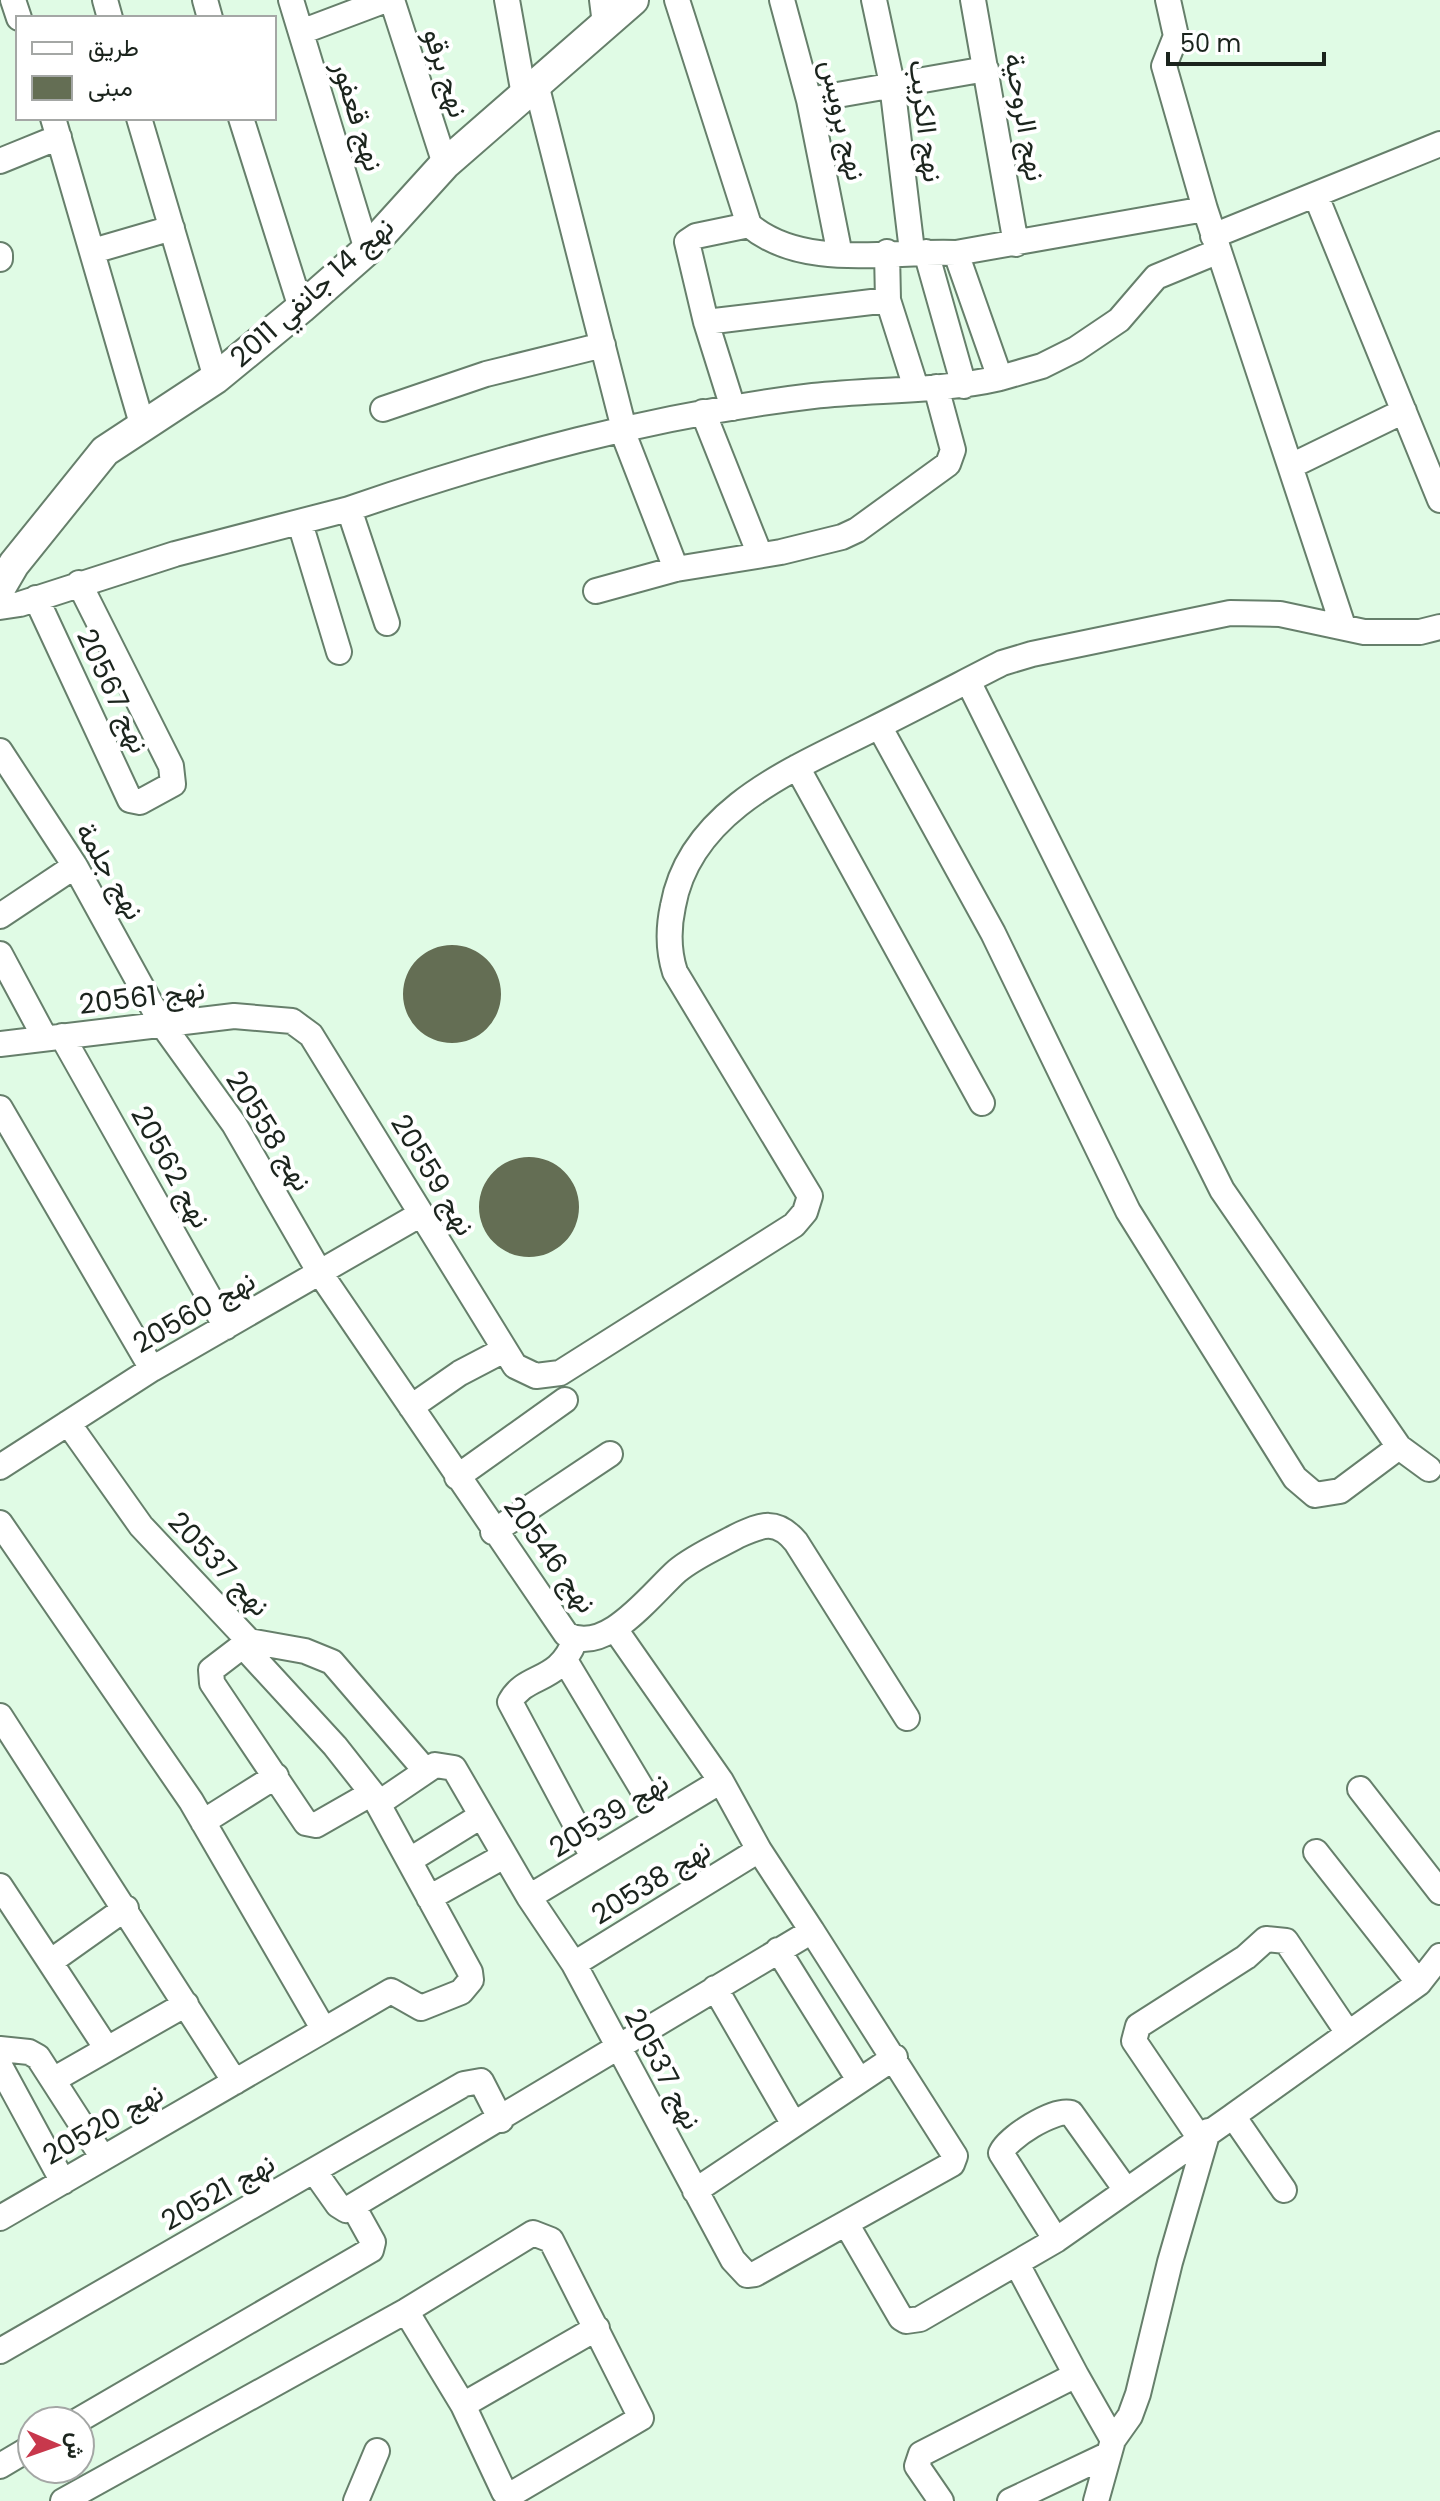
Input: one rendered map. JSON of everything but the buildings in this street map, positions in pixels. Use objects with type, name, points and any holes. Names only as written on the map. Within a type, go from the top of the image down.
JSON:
[{"type":"street","name":"نهج قعفور","points":[[291,0],[367,250]]},
{"type":"street","points":[[301,32],[389,0]]},
{"type":"street","name":"نهج برقو","points":[[389,0],[445,164]]},
{"type":"street","points":[[507,0],[603,345],[623,429],[676,569]]},
{"type":"street","name":"نهج 14 جانفي 2011","points":[[0,588],[14,564],[83,474],[105,451],[216,378],[301,308],[367,250],[445,164],[530,90],[604,12],[633,0]]},
{"type":"street","points":[[677,0],[749,225]]},
{"type":"street","name":"نهج برويس","points":[[782,0],[809,100],[840,255]]},
{"type":"street","name":"نهج الكريب","points":[[874,0],[892,84],[919,252],[964,386]]},
{"type":"street","name":"نهج الروحية","points":[[973,0],[1016,244]]},
{"type":"street","points":[[1168,0],[1176,36],[1164,66],[1205,209],[1343,626]]},
{"type":"street","points":[[809,100],[986,69]]},
{"type":"street","points":[[140,120],[216,378]]},
{"type":"street","points":[[242,120],[301,308]]},
{"type":"street","points":[[0,161],[56,128],[142,424]]},
{"type":"street","points":[[0,607],[349,509],[469,468],[551,445],[703,412],[813,396],[964,386],[1042,366],[1076,349],[1119,320],[1156,277],[1216,243],[1316,196],[1440,144]]},
{"type":"street","points":[[1316,196],[1440,500]]},
{"type":"street","points":[[733,408],[706,322],[687,242],[696,236],[749,225],[785,246],[840,255],[956,253],[1205,209]]},
{"type":"street","points":[[93,251],[172,228]]},
{"type":"street","points":[[596,591],[676,569],[760,555],[850,534],[944,470],[953,450],[888,300],[887,252]]},
{"type":"street","points":[[956,253],[1000,378]]},
{"type":"street","points":[[706,322],[888,300]]},
{"type":"street","points":[[383,409],[486,374],[603,345]]},
{"type":"street","points":[[1291,466],[1404,411]]},
{"type":"street","points":[[703,412],[760,555]]},
{"type":"street","points":[[349,509],[387,623]]},
{"type":"street","points":[[300,523],[339,652]]},
{"type":"street","name":"نهج 20567","points":[[36,598],[130,800],[140,802],[173,784],[171,766],[79,583]]},
{"type":"street","points":[[411,1407],[460,1373],[510,1358],[536,1376],[560,1373],[794,1225],[805,1212],[810,1196],[803,1181],[675,972],[669,955],[669,925],[677,885],[705,837],[732,809],[797,767],[968,681],[1032,654],[1230,613],[1280,614],[1364,632],[1420,632],[1440,627]]},
{"type":"street","points":[[968,681],[1222,1190],[1399,1447],[1429,1469]]},
{"type":"street","points":[[879,726],[993,933],[1128,1211],[1295,1478],[1315,1495],[1340,1491],[1399,1447]]},
{"type":"street","name":"نهج جلمة","points":[[0,751],[75,866],[162,1024]]},
{"type":"street","points":[[797,767],[982,1103]]},
{"type":"street","points":[[0,916],[75,866]]},
{"type":"street","name":"نهج 20562","points":[[0,954],[54,1037],[226,1327]]},
{"type":"street","name":"نهج 20561","points":[[0,1044],[234,1016],[292,1021]]},
{"type":"street","name":"نهج 20559","points":[[292,1021],[311,1035],[510,1358]]},
{"type":"street","name":"نهج 20558","points":[[162,1024],[234,1124],[320,1273]]},
{"type":"street","points":[[0,1108],[149,1363]]},
{"type":"street","name":"نهج 20560","points":[[0,1467],[68,1423],[149,1363],[226,1327],[421,1214]]},
{"type":"street","name":"نهج 20546","points":[[320,1273],[493,1532],[566,1634],[570,1651],[615,1629],[694,1558],[758,1526],[774,1524],[786,1530],[796,1542],[907,1718]]},
{"type":"street","points":[[457,1477],[565,1400]]},
{"type":"street","name":"نهج 20537","points":[[68,1423],[141,1526],[246,1644],[305,1651],[332,1662],[425,1770],[440,1763],[454,1768],[504,1856],[574,1964],[617,2049],[741,2272],[755,2274],[847,2225]]},
{"type":"street","points":[[493,1532],[610,1454]]},
{"type":"street","points":[[0,1523],[203,1822],[324,2030]]},
{"type":"street","points":[[615,1629],[721,1781],[759,1850],[895,2057],[955,2156],[952,2164],[847,2225],[906,2321],[920,2319],[1056,2240],[1419,1983],[1440,1956]]},
{"type":"street","points":[[425,1770],[376,1798],[316,1825],[309,1824],[211,1679],[211,1670],[246,1644],[376,1798],[429,1898],[504,1856]]},
{"type":"street","points":[[593,1857],[510,1702],[518,1691],[570,1651],[659,1817]]},
{"type":"street","points":[[0,1716],[235,2082]]},
{"type":"street","points":[[203,1822],[276,1776]]},
{"type":"street","name":"نهج 20539","points":[[534,1903],[593,1857],[721,1781]]},
{"type":"street","points":[[1360,1789],[1440,1892]]},
{"type":"street","points":[[410,1860],[481,1816]]},
{"type":"street","name":"نهج 20538","points":[[574,1964],[759,1850]]},
{"type":"street","points":[[1316,1852],[1419,1983]]},
{"type":"street","points":[[0,1886],[107,2049]]},
{"type":"street","name":"نهج 20520","points":[[0,2218],[391,1991],[421,2008],[465,1987],[471,1980],[470,1972],[429,1898]]},
{"type":"street","points":[[50,1962],[126,1908]]},
{"type":"street","points":[[314,2171],[341,2209],[353,2206],[812,1931]]},
{"type":"street","points":[[1204,2134],[1134,2041],[1138,2026],[1246,1957],[1266,1939],[1277,1938],[1286,1941],[1348,2033]]},
{"type":"street","points":[[778,1950],[859,2080]]},
{"type":"street","points":[[715,1988],[793,2123]]},
{"type":"street","points":[[53,2080],[186,2004]]},
{"type":"street","points":[[0,2049],[34,2053],[103,2158]]},
{"type":"street","points":[[695,2191],[895,2057]]},
{"type":"street","points":[[0,2066],[63,2182]]},
{"type":"street","name":"نهج 20521","points":[[0,2351],[464,2084],[481,2081],[501,2120]]},
{"type":"street","points":[[1056,2240],[1004,2160],[1001,2153],[1007,2144],[1054,2112],[1071,2113],[1126,2190]]},
{"type":"street","points":[[1233,2116],[1284,2190]]},
{"type":"street","points":[[1096,2501],[1111,2447],[1130,2416],[1138,2394],[1204,2134]]},
{"type":"street","points":[[96,2410],[371,2250],[373,2242],[353,2206]]},
{"type":"street","points":[[63,2501],[406,2311],[533,2233],[540,2233],[551,2240],[641,2418],[516,2494],[504,2492],[463,2405],[406,2311]]},
{"type":"street","points":[[1017,2264],[1111,2447]]},
{"type":"street","points":[[463,2405],[597,2328]]},
{"type":"street","points":[[941,2501],[917,2466],[921,2454],[1076,2375]]},
{"type":"street","points":[[1010,2501],[1111,2447]]},
{"type":"street","points":[[356,2501],[377,2451]]}]
